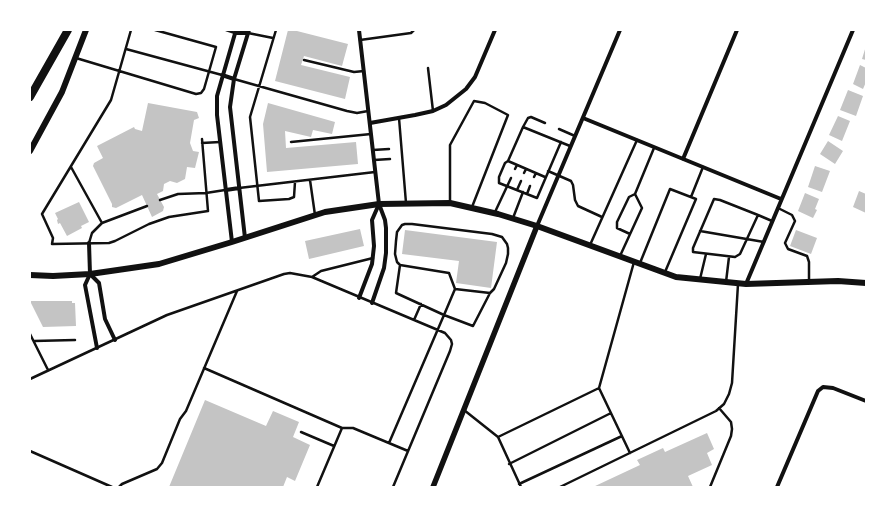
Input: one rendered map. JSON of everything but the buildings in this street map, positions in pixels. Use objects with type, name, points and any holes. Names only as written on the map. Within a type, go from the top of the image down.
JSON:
[{"type":"highway","points":[[30,97],[68,30]]},
{"type":"main road","points":[[30,151],[62,92],[86,30]]},
{"type":"main road","points":[[30,275],[53,276],[90,274],[159,264],[326,212],[379,204],[450,203],[513,218],[676,277],[746,284],[838,281],[866,282]]},
{"type":"street","points":[[359,30],[379,204],[385,220],[386,253],[384,268],[372,303]]},
{"type":"street","points":[[370,123],[433,111],[456,97],[475,77],[495,30]]},
{"type":"street","points":[[433,487],[537,226],[620,30]]},
{"type":"street","points":[[683,159],[737,30]]},
{"type":"street","points":[[746,284],[853,30]]},
{"type":"street","points":[[232,242],[217,115],[217,96],[235,31],[249,32],[234,79],[230,107],[245,238]]},
{"type":"street","points":[[222,75],[234,79]]},
{"type":"street","points":[[583,118],[782,199]]},
{"type":"street","points":[[226,190],[239,188]]},
{"type":"street","points":[[359,298],[368,277],[374,246],[372,220],[379,204]]},
{"type":"street","points":[[89,243],[90,274],[85,285],[97,348]]},
{"type":"street","points":[[90,274],[99,283],[105,319],[115,340]]},
{"type":"street","points":[[777,487],[818,391],[823,388],[833,388],[866,401]]},
{"type":"lane","points":[[132,30],[111,100],[42,214],[53,238],[52,244],[109,243],[149,224],[169,217],[208,211],[202,139]]},
{"type":"lane","points":[[76,58],[196,94],[201,93],[204,89],[216,47],[155,30]]},
{"type":"lane","points":[[226,30],[235,31]]},
{"type":"lane","points":[[276,30],[250,117],[259,201],[289,199],[294,197],[295,182]]},
{"type":"lane","points":[[360,40],[411,33],[414,30]]},
{"type":"lane","points":[[249,32],[273,38]]},
{"type":"lane","points":[[126,49],[222,75]]},
{"type":"lane","points":[[304,60],[354,72],[364,72]]},
{"type":"lane","points":[[428,68],[433,111]]},
{"type":"lane","points":[[234,79],[347,111],[357,113],[368,111]]},
{"type":"lane","points":[[450,203],[450,145],[474,101],[485,103],[508,116],[472,208]]},
{"type":"lane","points":[[545,123],[531,117],[528,118],[508,161],[505,163],[499,177],[499,183],[537,198],[560,142]]},
{"type":"lane","points":[[399,118],[399,148],[406,204]]},
{"type":"lane","points":[[523,127],[571,146]]},
{"type":"lane","points":[[560,129],[575,136]]},
{"type":"lane","points":[[291,142],[371,134]]},
{"type":"lane","points":[[590,245],[637,140]]},
{"type":"lane","points":[[202,143],[220,142]]},
{"type":"lane","points":[[630,234],[617,228],[617,222],[629,197],[635,194],[654,147]]},
{"type":"lane","points":[[373,150],[389,149]]},
{"type":"lane","points":[[374,160],[390,159]]},
{"type":"lane","points":[[508,161],[545,177]]},
{"type":"lane","points":[[515,169],[517,165]]},
{"type":"lane","points":[[71,166],[102,223]]},
{"type":"lane","points":[[691,197],[703,167]]},
{"type":"lane","points":[[524,173],[526,169]]},
{"type":"lane","points":[[548,171],[570,181],[573,185],[575,200],[578,206],[602,217]]},
{"type":"lane","points":[[239,188],[376,172]]},
{"type":"lane","points":[[534,177],[536,173]]},
{"type":"lane","points":[[495,213],[511,178]]},
{"type":"lane","points":[[310,180],[315,215]]},
{"type":"lane","points":[[517,190],[520,181]]},
{"type":"lane","points":[[527,194],[530,186]]},
{"type":"lane","points":[[630,453],[598,388],[637,262],[670,189],[696,199],[664,272]]},
{"type":"lane","points":[[160,200],[178,194],[206,193],[226,190]]},
{"type":"lane","points":[[513,218],[523,192]]},
{"type":"lane","points":[[620,256],[642,208],[635,194]]},
{"type":"lane","points":[[758,215],[740,254],[735,257],[693,252],[693,248],[714,199],[720,200],[758,215],[772,221]]},
{"type":"lane","points":[[89,243],[92,233],[102,223],[147,206]]},
{"type":"lane","points":[[778,208],[792,215],[795,221],[785,243],[788,249],[806,256],[809,262],[809,282]]},
{"type":"lane","points":[[412,224],[492,234],[502,237],[507,244],[508,254],[506,263],[494,289],[490,293],[474,326],[444,315],[396,292],[400,266],[395,254],[398,232],[402,225],[412,224]]},
{"type":"lane","points":[[700,231],[764,242]]},
{"type":"lane","points":[[700,279],[706,254]]},
{"type":"lane","points":[[726,282],[729,257]]},
{"type":"lane","points":[[312,277],[322,271],[372,258]]},
{"type":"lane","points":[[389,443],[455,289],[449,273],[400,266]]},
{"type":"lane","points":[[30,379],[167,315],[290,273],[312,277],[445,333],[451,340],[452,344],[450,351],[393,487]]},
{"type":"lane","points":[[560,487],[719,408],[724,404],[732,383],[738,283]]},
{"type":"lane","points":[[455,289],[490,293]]},
{"type":"lane","points":[[119,487],[122,484],[157,469],[162,463],[180,419],[186,411],[237,291]]},
{"type":"lane","points":[[414,321],[421,304]]},
{"type":"lane","points":[[30,334],[48,370]]},
{"type":"lane","points":[[34,342],[75,340]]},
{"type":"lane","points":[[204,368],[342,428],[353,428],[408,451]]},
{"type":"lane","points":[[498,437],[598,388]]},
{"type":"lane","points":[[710,487],[731,436],[732,429],[732,422],[719,408]]},
{"type":"lane","points":[[464,410],[498,437],[520,486],[622,436]]},
{"type":"lane","points":[[509,464],[611,413]]},
{"type":"lane","points":[[317,487],[342,428]]},
{"type":"lane","points":[[301,432],[334,446]]},
{"type":"lane","points":[[30,451],[112,487]]}]
